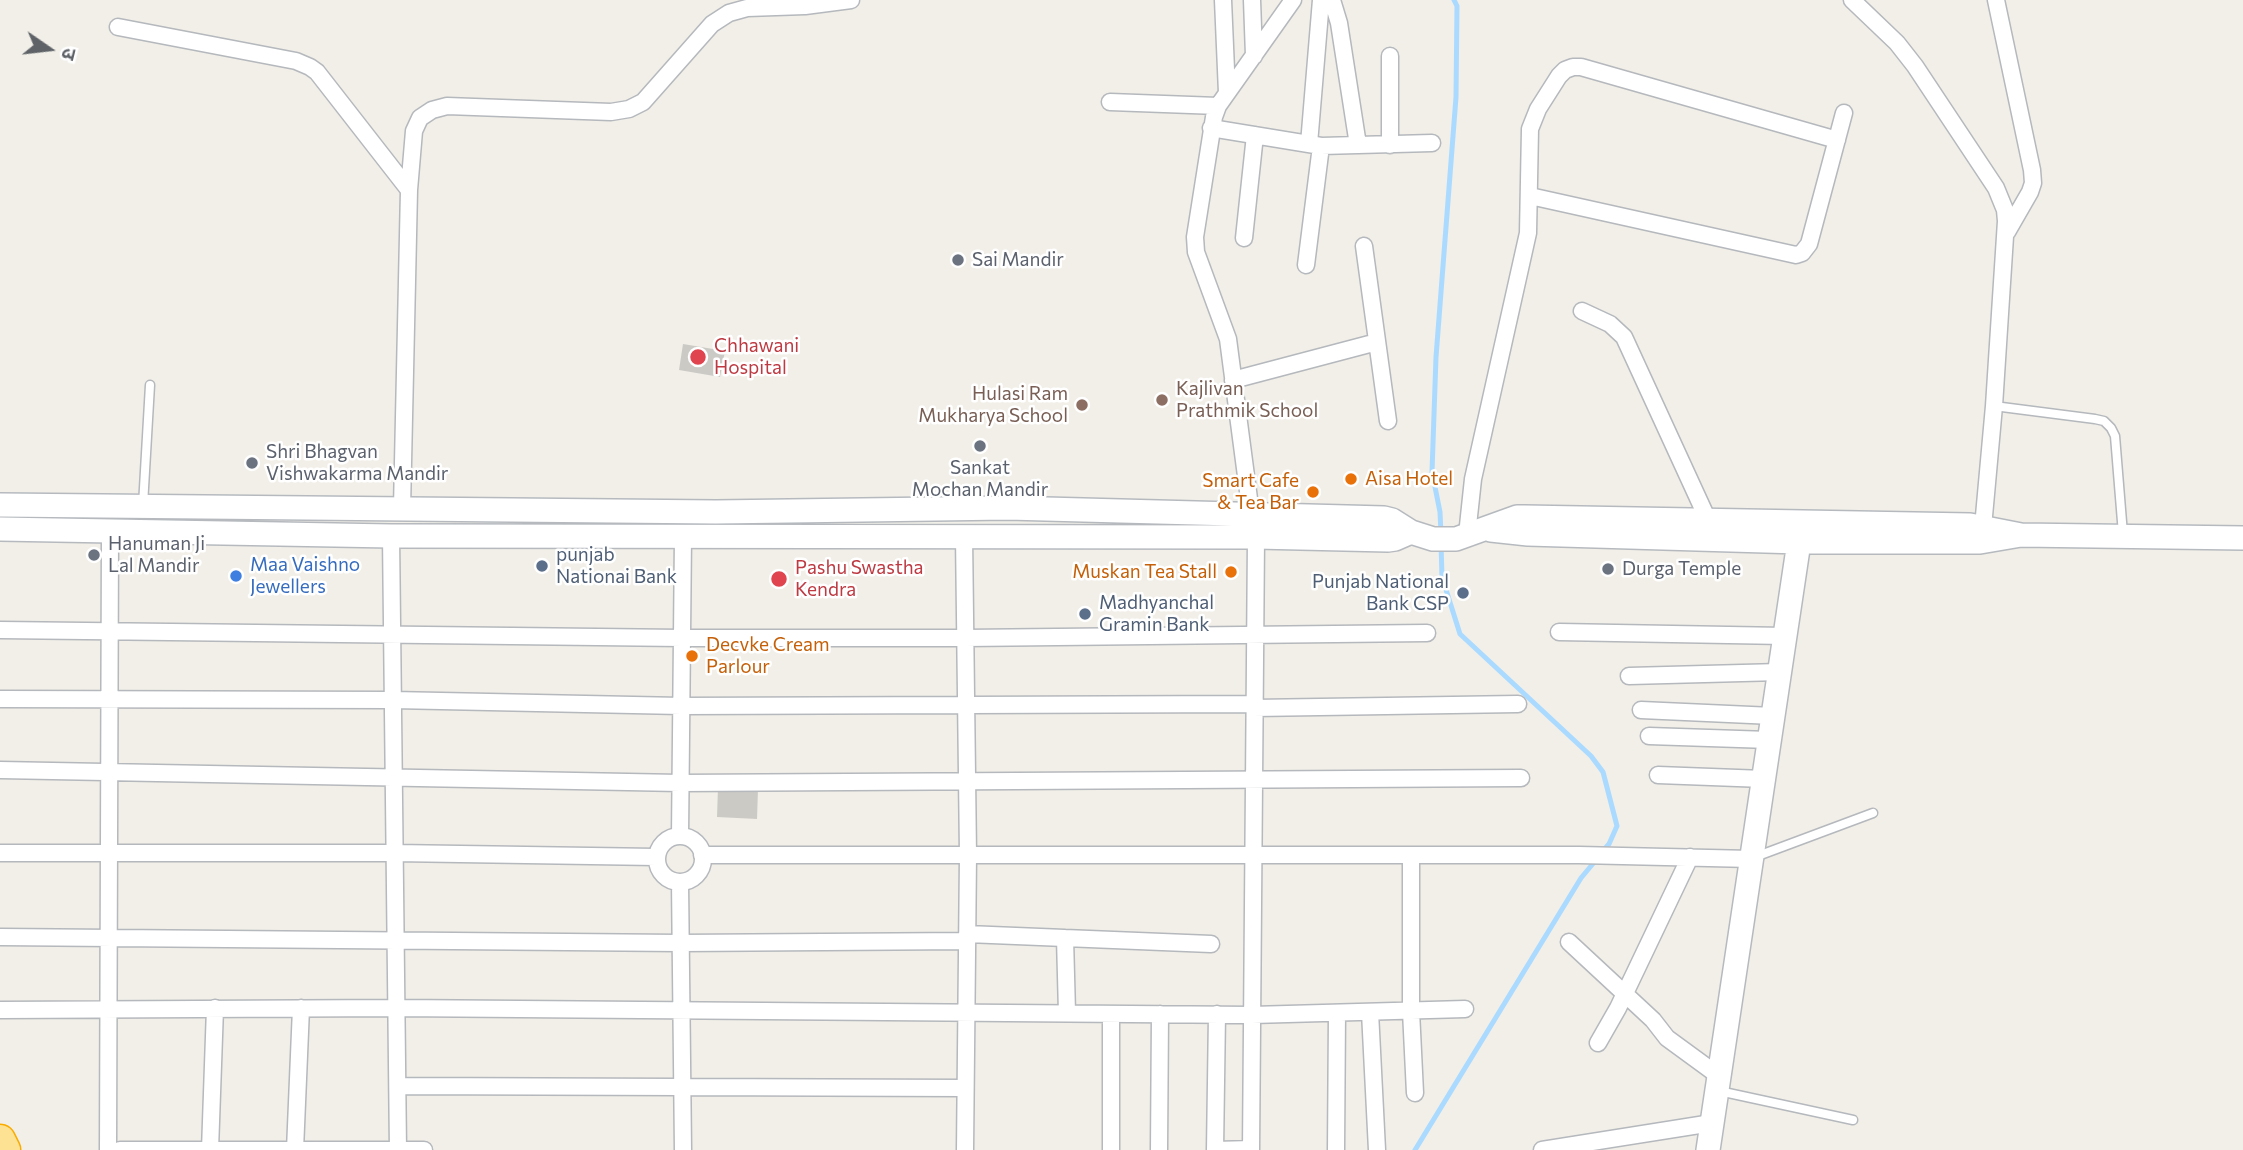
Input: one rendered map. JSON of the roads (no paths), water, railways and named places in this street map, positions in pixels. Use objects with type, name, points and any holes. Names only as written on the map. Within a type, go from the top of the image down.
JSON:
[{"type":"highway","points":[[0,1140],[5,1150]]},
{"type":"main road","points":[[0,505],[716,512],[1008,508],[1253,525],[1395,540],[1422,535],[1528,534],[1799,542],[1980,542],[2021,535]]},
{"type":"main road","points":[[1468,535],[1517,517],[1525,517],[1970,524],[2021,535],[2243,538]]},
{"type":"main road","points":[[0,529],[391,536],[683,537],[964,536],[1253,525]]},
{"type":"main road","points":[[1708,1150],[1799,542]]},
{"type":"street","points":[[402,508],[409,190],[414,131],[421,118],[432,110],[447,106],[611,112],[629,109],[643,102],[712,24],[729,13],[747,8],[805,6],[851,0]]},
{"type":"street","points":[[1223,0],[1223,100]]},
{"type":"street","points":[[1252,0],[1254,56]]},
{"type":"street","points":[[1217,1014],[1215,1150],[1251,1150],[1255,634],[1253,525],[1228,339],[1195,244],[1211,128],[1223,100],[1293,0]]},
{"type":"street","points":[[1306,265],[1315,145],[1321,0]]},
{"type":"street","points":[[1332,0],[1339,23],[1357,145]]},
{"type":"street","points":[[1852,0],[1907,55],[1996,188],[2005,210],[1994,406],[1983,527]]},
{"type":"street","points":[[1996,0],[2033,183],[2005,236]]},
{"type":"street","points":[[118,27],[296,61],[310,67],[317,72],[409,190]]},
{"type":"street","points":[[1390,56],[1390,145]]},
{"type":"street","points":[[1468,535],[1473,479],[1528,233],[1528,139],[1534,118],[1559,76],[1573,67],[1837,139]]},
{"type":"street","points":[[1110,102],[1223,100]]},
{"type":"street","points":[[1530,196],[1796,255],[1802,253],[1809,244],[1844,113]]},
{"type":"street","points":[[1211,128],[1315,145],[1432,143]]},
{"type":"street","points":[[1244,238],[1255,135]]},
{"type":"street","points":[[1364,246],[1388,421]]},
{"type":"street","points":[[1582,311],[1611,324],[1624,337],[1708,520]]},
{"type":"street","points":[[1233,380],[1377,342]]},
{"type":"street","points":[[108,1150],[110,531]]},
{"type":"street","points":[[391,536],[398,1150]]},
{"type":"street","points":[[964,536],[968,855],[965,1150]]},
{"type":"street","points":[[680,836],[683,537]]},
{"type":"street","points":[[0,630],[682,638],[1427,633]]},
{"type":"street","points":[[1559,632],[1785,636]]},
{"type":"street","points":[[1629,676],[1780,672]]},
{"type":"street","points":[[0,699],[393,700],[681,706],[1518,704]]},
{"type":"street","points":[[1641,710],[1773,716]]},
{"type":"street","points":[[1650,736],[1769,740]]},
{"type":"street","points":[[0,770],[680,783],[1521,778]]},
{"type":"street","points":[[1658,775],[1764,779]]},
{"type":"street","points":[[680,836],[695,842],[702,855],[702,863],[695,877],[680,882],[665,877],[656,857],[665,842],[680,836]]},
{"type":"street","points":[[0,853],[395,853],[656,857]]},
{"type":"street","points":[[702,855],[1579,855],[1752,859]]},
{"type":"street","points":[[1410,855],[1411,1011],[1415,1093]]},
{"type":"street","points":[[1598,1043],[1690,857]]},
{"type":"street","points":[[680,882],[683,1150]]},
{"type":"street","points":[[0,937],[681,943],[967,937],[1211,944]]},
{"type":"street","points":[[1065,938],[1068,1013]]},
{"type":"street","points":[[1569,942],[1621,1000],[1653,1020],[1667,1038],[1718,1083]]},
{"type":"street","points":[[0,1010],[397,1007],[1252,1015],[1465,1009]]},
{"type":"street","points":[[210,1150],[215,1008]]},
{"type":"street","points":[[295,1150],[301,1008]]},
{"type":"street","points":[[1370,1012],[1377,1150]]},
{"type":"street","points":[[1336,1150],[1337,1013]]},
{"type":"street","points":[[1111,1014],[1111,1150]]},
{"type":"street","points":[[1159,1150],[1160,1014]]},
{"type":"street","points":[[398,1086],[965,1088]]},
{"type":"street","points":[[1542,1150],[1712,1124]]},
{"type":"street","points":[[120,1150],[424,1150]]},
{"type":"lane","points":[[143,506],[150,385]]},
{"type":"lane","points":[[1994,406],[2095,419],[2104,421],[2111,428],[2115,436],[2123,537]]},
{"type":"lane","points":[[1752,859],[1873,813]]},
{"type":"lane","points":[[1718,1083],[1853,1120]]},
{"type":"waterway","points":[[1441,534],[1440,512],[1432,472],[1436,357],[1456,97],[1457,6],[1454,0]]},
{"type":"waterway","points":[[1441,543],[1442,577],[1460,634],[1591,756],[1603,772],[1617,826],[1602,852]]},
{"type":"waterway","points":[[1415,1150],[1581,878],[1596,860]]},
{"type":"place","name":"Sai Mandir","points":[[958,260]]},
{"type":"place","name":"Chhawani Hospital","points":[[698,357]]},
{"type":"place","name":"Kajlivan Prathmik School","points":[[1162,400]]},
{"type":"place","name":"Hulasi Ram Mukharya School","points":[[1082,405]]},
{"type":"place","name":"Sankat Mochan Mandir","points":[[980,446]]},
{"type":"place","name":"Shri Bhagvan Vishwakarma Mandir","points":[[252,463]]},
{"type":"place","name":"Aisa Hotel","points":[[1351,479]]},
{"type":"place","name":"Smart Cafe & Tea Bar","points":[[1313,492]]},
{"type":"place","name":"Hanuman Ji Lal Mandir","points":[[94,555]]},
{"type":"place","name":"punjab Nationai Bank","points":[[542,566]]},
{"type":"place","name":"Durga Temple","points":[[1608,569]]},
{"type":"place","name":"Muskan Tea Stall","points":[[1231,572]]},
{"type":"place","name":"Maa Vaishno Jewellers","points":[[236,576]]},
{"type":"place","name":"Pashu Swastha Kendra","points":[[779,579]]},
{"type":"place","name":"Punjab National Bank CSP","points":[[1463,593]]},
{"type":"place","name":"Madhyanchal Gramin Bank","points":[[1085,614]]},
{"type":"place","name":"Decvke Cream Parlour","points":[[692,656]]}]
